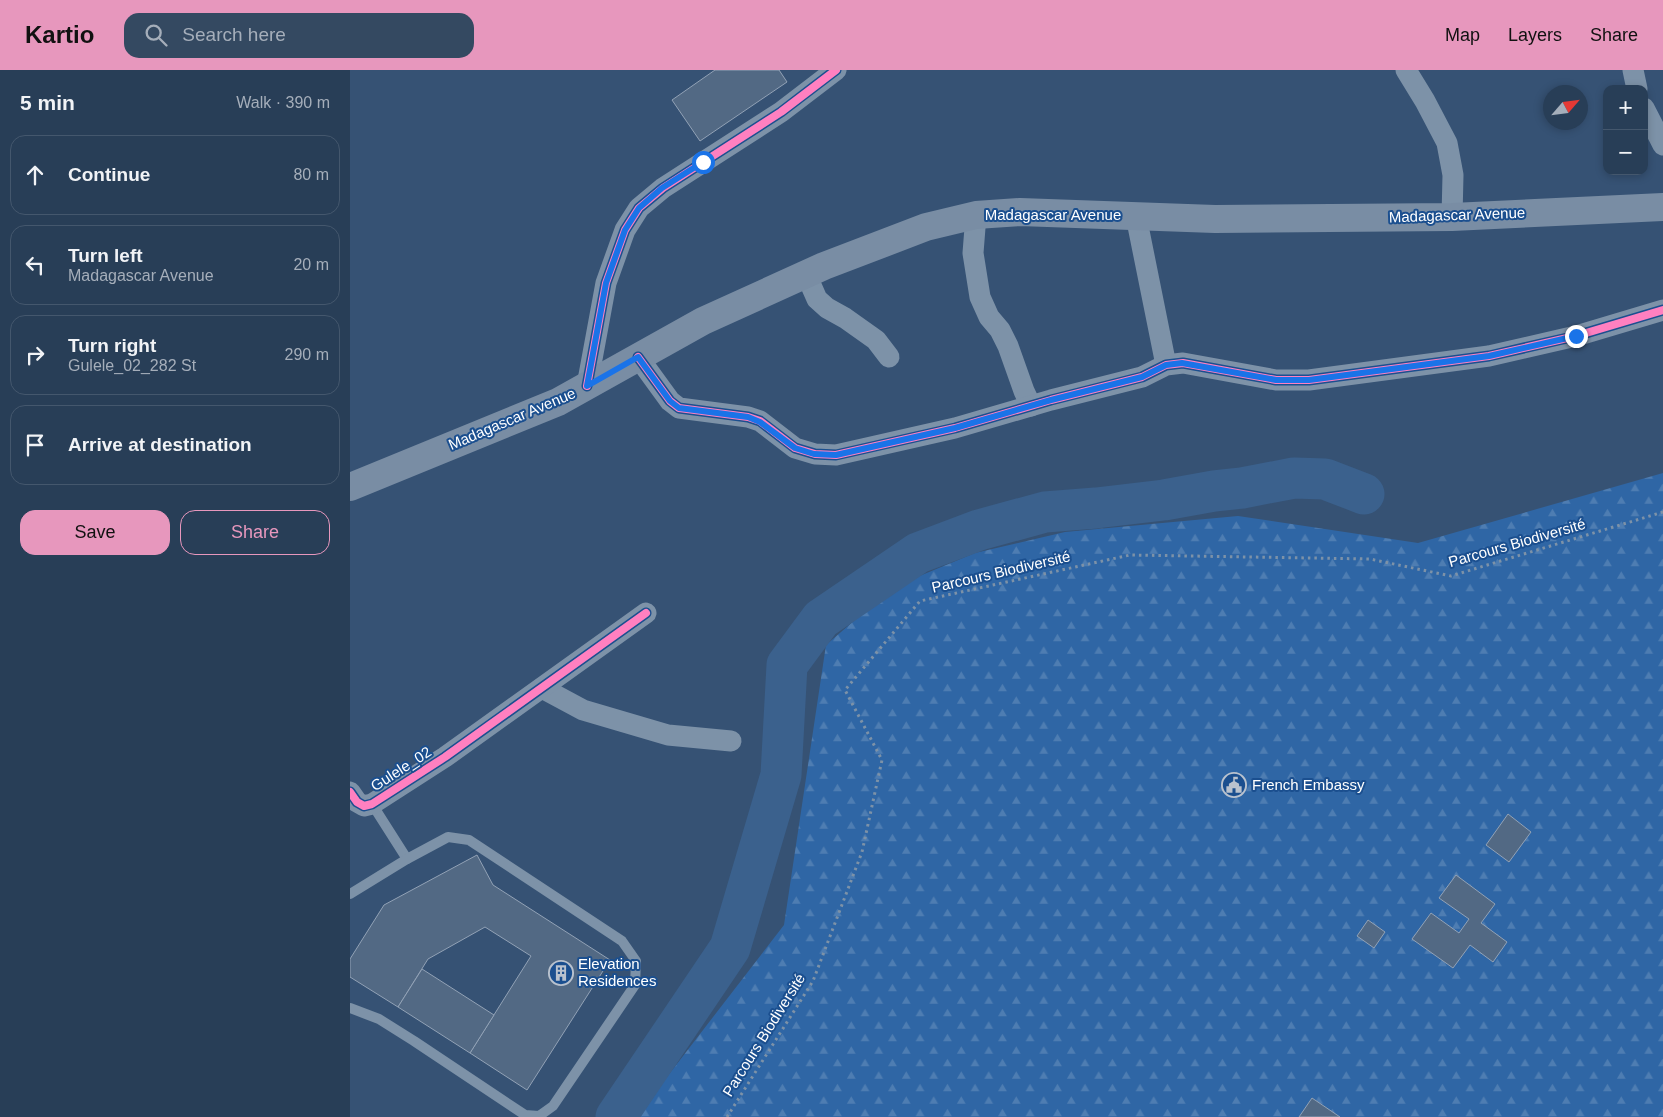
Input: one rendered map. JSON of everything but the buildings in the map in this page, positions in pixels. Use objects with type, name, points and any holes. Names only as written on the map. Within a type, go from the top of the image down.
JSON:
[{"type":"main road","name":"Madagascar Avenue","points":[[350,486],[558,402],[703,321],[824,266],[926,227],[976,215],[1020,212],[1216,219],[1452,217],[1663,207]]},
{"type":"street","points":[[587,386],[606,283],[625,230],[639,208],[662,188],[781,112],[836,70]]},
{"type":"street","points":[[1406,70],[1447,143],[1453,175],[1452,217]]},
{"type":"street","points":[[1633,70],[1636,85]]},
{"type":"street","points":[[1648,116],[1663,145]]},
{"type":"street","points":[[976,215],[973,253],[980,297],[988,317],[1000,330],[1008,346],[1031,406]]},
{"type":"street","points":[[1136,216],[1166,365]]},
{"type":"street","points":[[806,274],[817,298],[827,308],[876,340],[888,357]]},
{"type":"street","points":[[638,357],[670,401],[679,408],[748,417],[760,422],[795,448],[814,454],[836,455],[955,428],[1142,377],[1166,365],[1182,363],[1276,380],[1309,380],[1489,356],[1576,336],[1663,310]]},
{"type":"street","name":"Gulele_02","points":[[350,792],[357,802],[364,806],[372,804],[445,757],[646,613]]},
{"type":"street","points":[[542,688],[583,710],[668,735],[731,740]]},
{"type":"lane","points":[[372,804],[407,860]]},
{"type":"lane","points":[[350,894],[448,837],[470,840],[622,941],[636,961],[635,985],[553,1106],[539,1116],[525,1116],[407,1036],[379,1019],[350,1008]]},
{"type":"green space","name":"French Embassy","points":[[1663,473],[1663,1117],[636,1117],[784,925],[826,645],[893,587],[975,553],[1065,532],[1238,516],[1418,543]]},
{"type":"waterway","points":[[616,1117],[730,948],[781,775],[787,665],[821,619],[918,553],[979,530],[1045,512],[1164,500],[1294,478],[1325,479],[1364,494]]},
{"type":"cycle path","points":[[587,386],[606,283],[625,230],[639,208],[663,188],[781,112],[836,70]]},
{"type":"cycle path","points":[[638,357],[670,401],[679,408],[748,417],[760,421],[795,448],[815,454],[836,455],[955,428],[1051,400],[1142,377],[1166,365],[1183,363],[1276,380],[1309,380],[1489,356],[1576,336],[1663,310]]},
{"type":"cycle path","points":[[350,792],[357,802],[364,806],[372,804],[445,757],[646,613]]},
{"type":"place","name":"French Embassy","points":[[1234,785]]},
{"type":"place","name":"Elevation Residences","points":[[561,973]]},
{"type":"route","points":[[703,162],[662,188],[639,208],[625,230],[606,283],[587,386],[638,357],[670,401],[679,408],[748,417],[760,422],[795,448],[814,454],[836,455],[955,428],[1051,400],[1142,377],[1166,365],[1182,363],[1276,380],[1309,380],[1489,356],[1576,336]]}]
